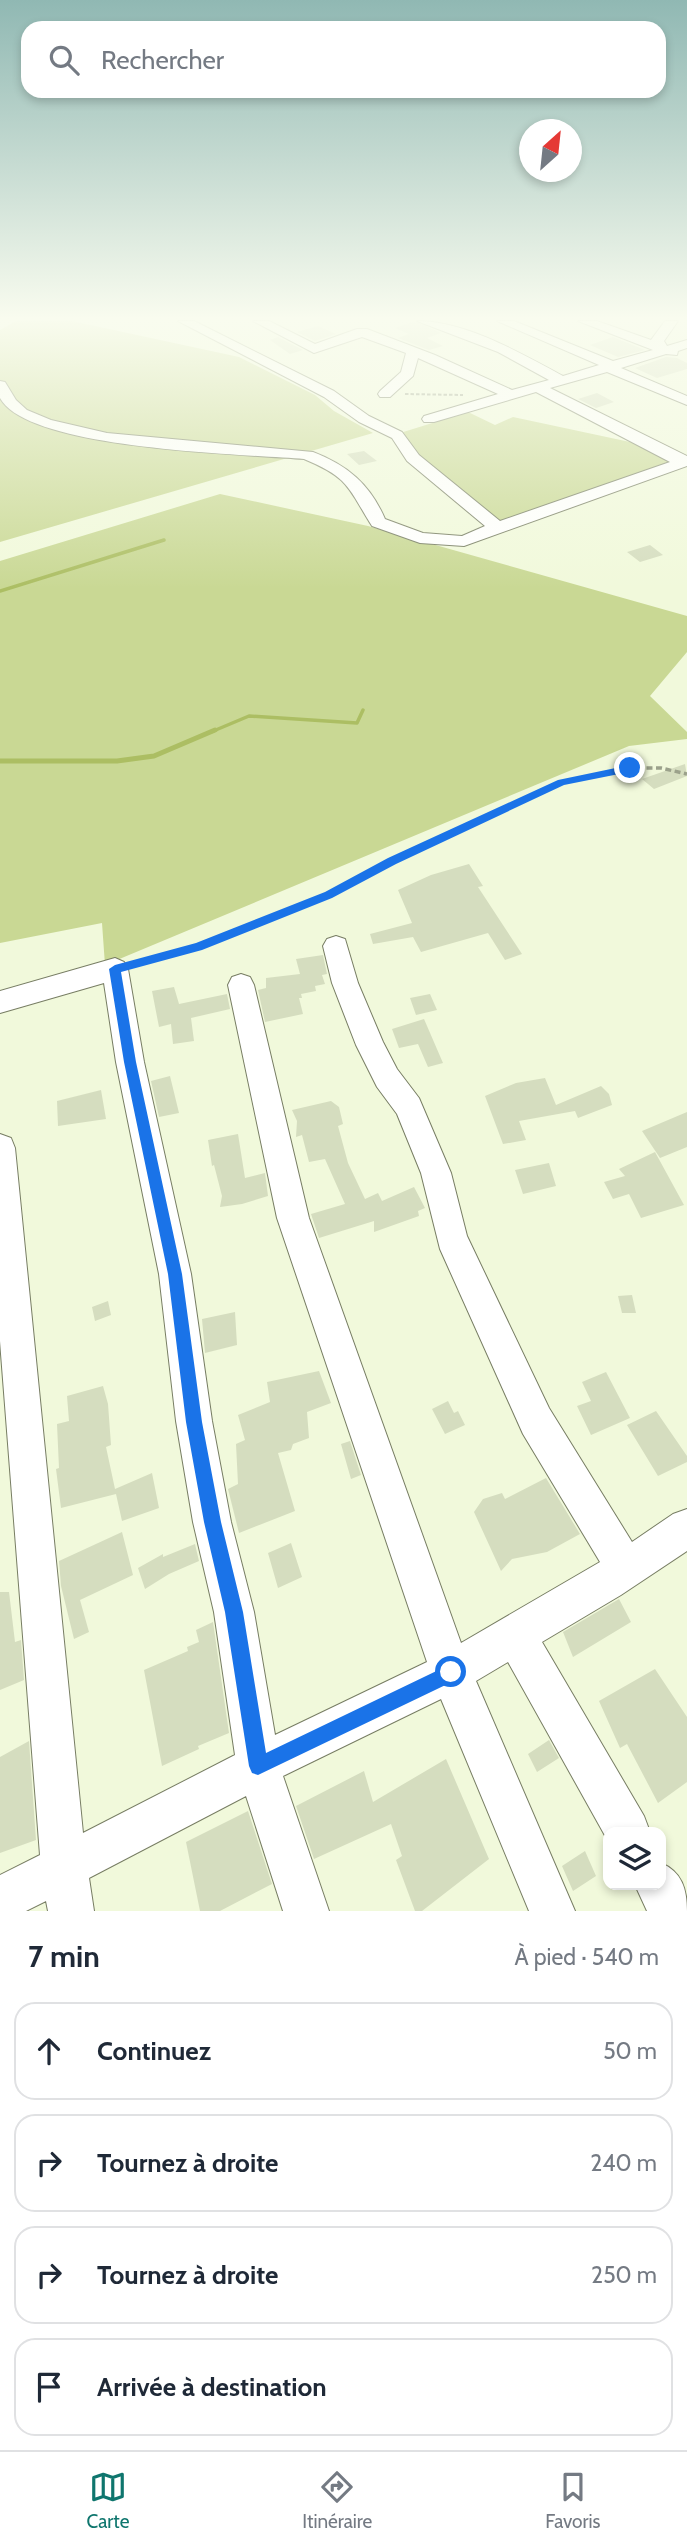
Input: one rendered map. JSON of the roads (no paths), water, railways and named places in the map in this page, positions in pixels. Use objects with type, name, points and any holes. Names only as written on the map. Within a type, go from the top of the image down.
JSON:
[{"type":"street","points":[[19,410],[46,423],[107,438],[307,454],[335,465],[350,478],[369,500],[379,522],[420,538],[464,541],[685,462]]},
{"type":"street","points":[[352,410],[397,435],[413,458],[497,527]]},
{"type":"street","points":[[429,419],[461,410]]},
{"type":"street","points":[[583,410],[685,462]]},
{"type":"street","points":[[336,946],[345,983],[370,1045],[387,1078],[410,1107],[436,1173],[451,1238],[536,1421],[626,1568]]},
{"type":"street","points":[[0,1002],[115,969],[130,1062],[175,1274],[194,1422],[212,1522],[234,1612],[258,1766],[306,1911]]},
{"type":"street","points":[[241,985],[293,1218],[451,1672],[552,1911]]},
{"type":"street","points":[[0,1149],[64,1867],[71,1911]]},
{"type":"street","points":[[0,1900],[258,1766],[451,1672],[626,1568],[687,1528]]},
{"type":"street","points":[[514,1635],[625,1827]]},
{"type":"street","points":[[661,1890],[673,1911]]},
{"type":"waterway","points":[[0,591],[164,540]]},
{"type":"waterway","points":[[211,732],[249,716],[357,723],[363,710]]},
{"type":"waterway","points":[[0,761],[117,761],[154,756],[215,730]]}]
